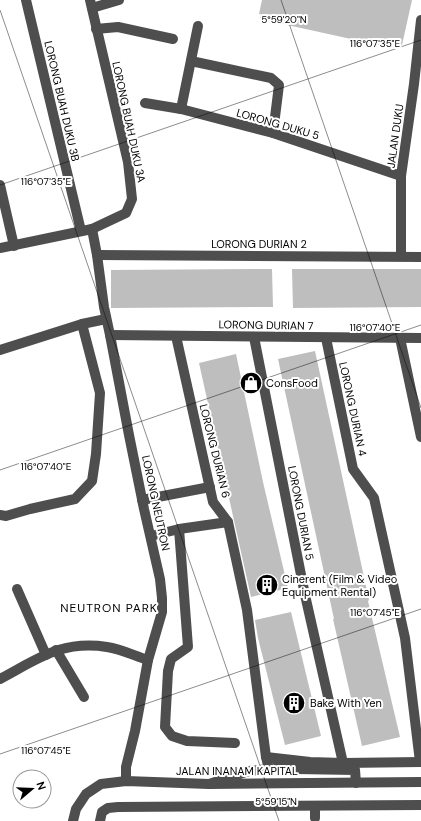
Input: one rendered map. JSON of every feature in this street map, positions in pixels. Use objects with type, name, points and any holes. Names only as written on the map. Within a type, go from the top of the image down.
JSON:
[{"type":"street","name":"LORONG BUAH DUKU 3B","points":[[26,0],[81,230]]},
{"type":"street","points":[[91,4],[118,0]]},
{"type":"street","name":"LORONG BUAH DUKU 3A","points":[[0,248],[81,230],[92,229],[126,213],[132,199],[128,162],[91,4]]},
{"type":"street","name":"JALAN DUKU","points":[[401,256],[401,176],[421,20]]},
{"type":"street","points":[[181,109],[198,26]]},
{"type":"street","points":[[96,29],[118,27],[173,39]]},
{"type":"street","points":[[191,62],[271,78],[279,85],[273,133]]},
{"type":"street","name":"LORONG DUKU 5","points":[[145,103],[181,109],[273,133],[401,176]]},
{"type":"street","points":[[0,185],[14,246]]},
{"type":"street","name":"LORONG NEUTRON","points":[[92,229],[106,319],[142,500],[151,536],[162,598],[162,612],[148,660],[135,731],[126,767],[126,781]]},
{"type":"street","name":"LORONG DURIAN 2","points":[[97,255],[421,257]]},
{"type":"street","points":[[0,350],[82,324],[106,319]]},
{"type":"street","points":[[0,515],[6,516],[30,509],[75,500],[92,480],[96,454],[100,393],[82,324]]},
{"type":"street","name":"LORONG DURIAN 7","points":[[110,335],[421,338]]},
{"type":"street","name":"LORONG DURIAN 6","points":[[176,336],[213,502],[228,522],[247,610],[266,757],[269,769],[248,771],[209,784]]},
{"type":"street","name":"LORONG DURIAN 5","points":[[254,337],[304,588],[343,763]]},
{"type":"street","name":"LORONG DURIAN 4","points":[[326,338],[353,469],[374,498],[378,512],[405,638],[421,762]]},
{"type":"street","points":[[400,338],[421,437]]},
{"type":"street","points":[[142,500],[210,487]]},
{"type":"street","points":[[151,536],[179,529],[228,522]]},
{"type":"street","points":[[179,529],[188,647],[171,659],[168,670],[165,727],[172,736],[187,742],[235,743]]},
{"type":"street","points":[[17,589],[46,655]]},
{"type":"street","points":[[0,679],[56,650],[78,645],[108,647],[148,660]]},
{"type":"street","points":[[56,650],[84,697]]},
{"type":"street","points":[[266,757],[310,762],[421,762]]},
{"type":"street","points":[[266,757],[296,769],[355,770],[356,783]]},
{"type":"street","name":"JALAN INANAM KAPITAL","points":[[73,821],[76,809],[86,794],[101,784],[126,781],[209,784],[421,782]]},
{"type":"street","points":[[100,821],[102,812],[108,808],[421,805]]},
{"type":"street","points":[[315,806],[315,818]]},
{"type":"building","points":[[262,0],[412,0],[402,45],[394,43],[392,48],[260,19],[261,14],[259,14]]},
{"type":"building","points":[[272,269],[273,307],[111,308],[111,270]]},
{"type":"building","points":[[292,269],[421,269],[421,307],[293,308]]},
{"type":"building","points":[[315,351],[368,601],[400,737],[362,746],[333,619],[278,359]]},
{"type":"building","points":[[236,354],[263,482],[288,588],[251,597],[199,363]]},
{"type":"building","points":[[291,612],[321,736],[285,745],[258,638],[255,620]]},
{"type":"place","name":"ConsFood","points":[[251,383]]},
{"type":"place","name":"Cinerent (Film & Video Equipment Rental)","points":[[267,585]]},
{"type":"place","name":"Bake With Yen","points":[[294,703]]},
{"type":"district","name":"NEUTRON PARK","points":[[109,608]]}]
